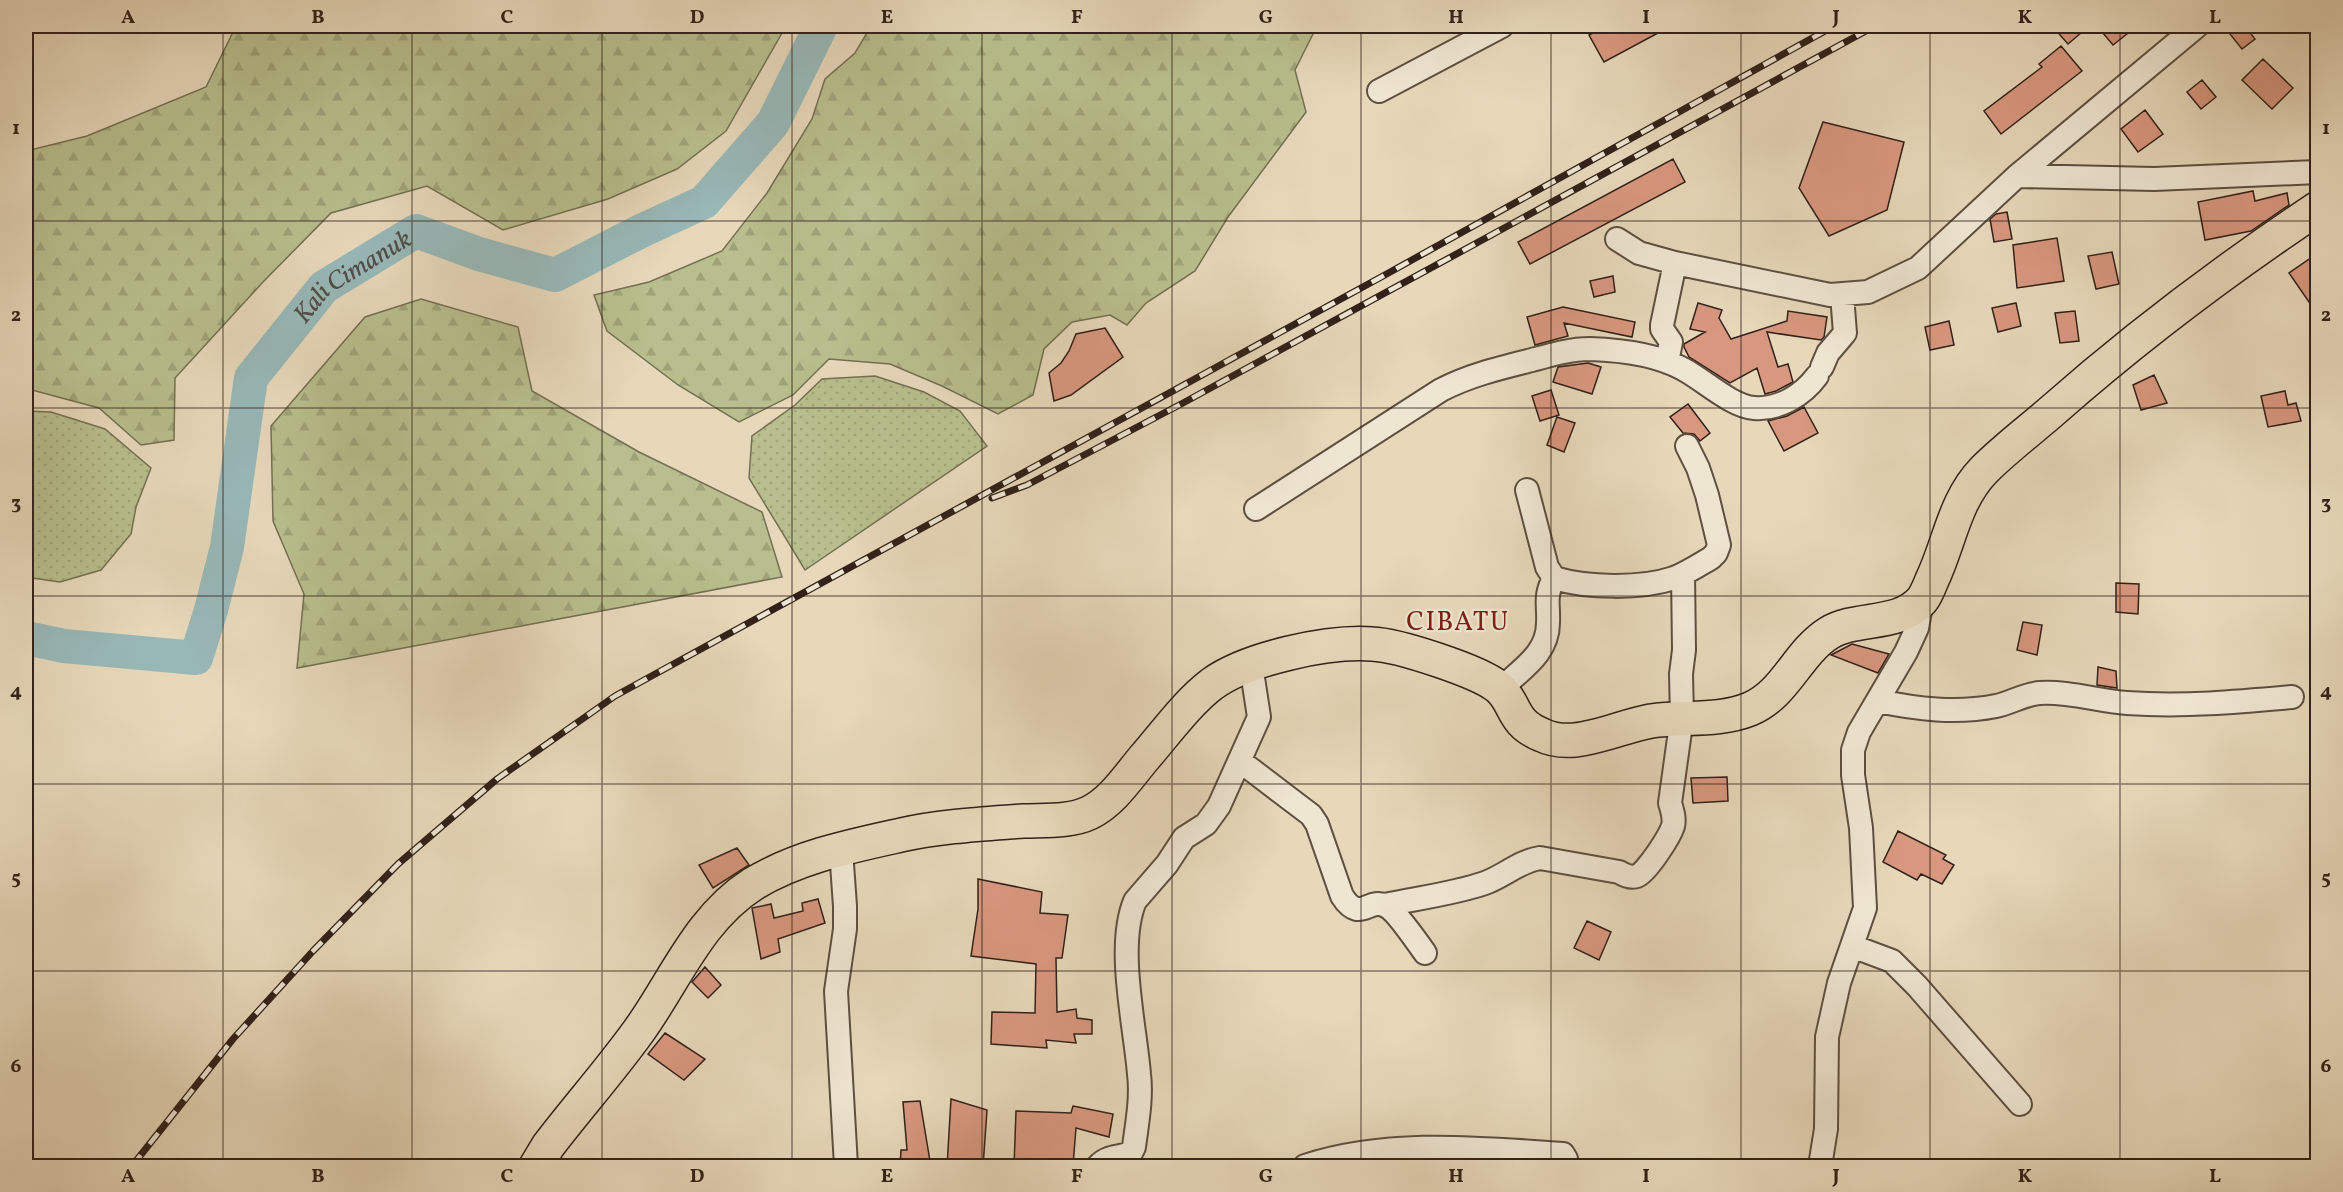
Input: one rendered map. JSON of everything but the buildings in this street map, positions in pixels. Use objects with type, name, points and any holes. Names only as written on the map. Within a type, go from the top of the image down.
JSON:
[{"type":"main road","points":[[536,1167],[548,1146],[639,1031],[699,935],[730,900],[784,867],[908,833],[973,825],[1076,817],[1094,811],[1117,790],[1207,688],[1226,675],[1251,665],[1318,647],[1371,644],[1389,646],[1459,667],[1501,689],[1517,718],[1533,731],[1551,739],[1574,740],[1644,722],[1682,717],[1721,717],[1746,711],[1768,700],[1815,644],[1834,630],[1909,611],[1922,600],[1940,564],[1961,500],[1984,471],[2077,389],[2170,313],[2251,252],[2318,208]]},
{"type":"street","points":[[1379,91],[1502,26]]},
{"type":"street","points":[[1617,239],[1639,253],[1675,263],[1842,295],[1868,292],[1918,268],[2017,176],[2197,26]]},
{"type":"street","points":[[2017,176],[2154,179],[2318,172]]},
{"type":"street","points":[[1668,362],[1671,342],[1662,329],[1662,325],[1675,263]]},
{"type":"street","points":[[1256,509],[1441,390],[1461,380],[1565,352],[1588,349],[1653,357],[1682,368],[1737,403],[1755,408],[1767,407],[1792,398],[1809,388],[1820,372],[1828,353],[1845,333],[1842,295]]},
{"type":"street","points":[[1527,490],[1547,567],[1554,578],[1587,585],[1661,581],[1683,574],[1711,558],[1719,545],[1707,495],[1698,468],[1687,446]]},
{"type":"street","points":[[1240,761],[1311,815],[1317,824],[1342,896],[1354,909],[1362,910],[1484,884],[1530,860],[1540,858],[1637,876],[1668,838],[1673,826],[1670,803],[1682,717],[1683,574]]},
{"type":"street","points":[[1501,689],[1525,665],[1536,658],[1543,647],[1549,622],[1547,592],[1554,578]]},
{"type":"street","points":[[1820,1167],[1826,1129],[1827,1037],[1839,983],[1864,908],[1862,828],[1853,775],[1853,750],[1859,732],[1906,652],[1917,628],[1922,600]]},
{"type":"street","points":[[1098,1167],[1103,1160],[1131,1153],[1134,1147],[1140,1076],[1128,989],[1128,930],[1132,908],[1135,901],[1167,864],[1184,838],[1206,824],[1212,816],[1240,761],[1259,717],[1251,665]]},
{"type":"street","points":[[1878,701],[1907,707],[1951,710],[1999,706],[2040,693],[2125,703],[2175,705],[2292,697]]},
{"type":"street","points":[[841,850],[845,917],[836,992],[846,1167]]},
{"type":"street","points":[[1384,905],[1389,907],[1425,953]]},
{"type":"street","points":[[1852,946],[1892,961],[1917,986],[2020,1104]]},
{"type":"street","points":[[1305,1167],[1349,1154],[1384,1150],[1437,1149],[1563,1154],[1567,1167]]},
{"type":"green space","points":[[236,26],[786,26],[726,131],[677,169],[608,199],[503,230],[427,186],[331,213],[263,282],[175,378],[174,440],[141,445],[99,408],[32,390],[26,391],[26,151],[87,136],[206,87]]},
{"type":"green space","points":[[871,26],[1317,26],[1295,70],[1306,112],[1228,217],[1195,271],[1146,303],[1127,325],[1110,315],[1072,322],[1044,349],[1033,395],[998,414],[942,386],[890,364],[829,359],[793,395],[739,422],[678,385],[607,331],[594,295],[649,282],[722,251],[767,193],[812,119],[825,79],[855,53]]},
{"type":"green space","points":[[421,299],[518,327],[532,391],[639,452],[762,512],[782,577],[297,668],[304,594],[273,521],[271,426],[365,317]]},
{"type":"green space","points":[[875,376],[924,392],[960,411],[987,446],[805,570],[749,478],[752,436],[795,405],[822,379]]},
{"type":"green space","points":[[26,411],[51,412],[105,429],[151,468],[136,507],[131,534],[101,570],[60,582],[26,577]]},
{"type":"waterway","name":"Kali Cimanuk","points":[[26,638],[64,646],[196,658],[227,547],[251,378],[324,287],[416,231],[479,254],[555,275],[704,202],[773,123],[821,26]]},
{"type":"railway","points":[[132,1166],[233,1039],[313,951],[398,864],[497,779],[615,696],[1383,276],[1834,26]]},
{"type":"railway","points":[[992,498],[1027,485],[1183,403],[1875,26]]},
{"type":"district","name":"CIBATU","points":[[1458,621]]}]
